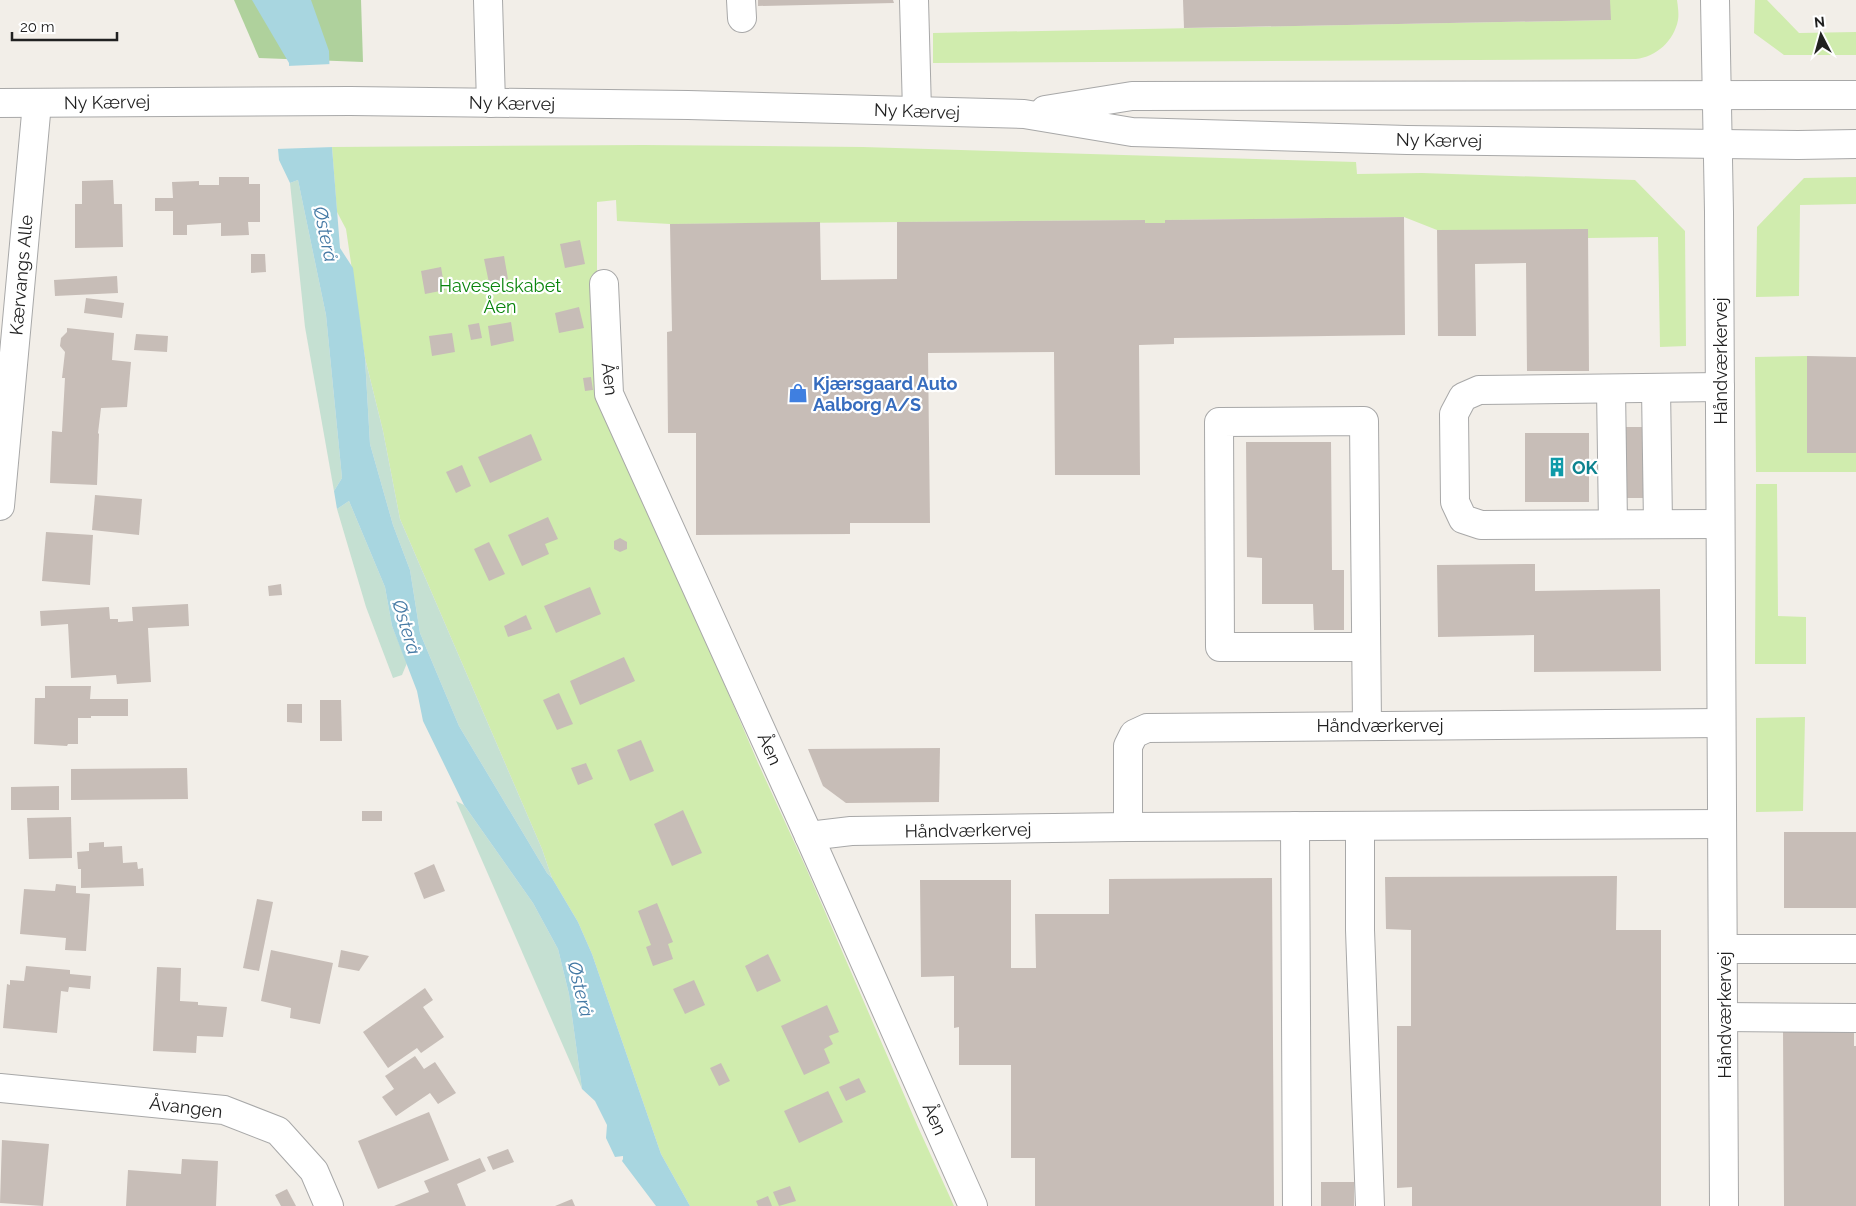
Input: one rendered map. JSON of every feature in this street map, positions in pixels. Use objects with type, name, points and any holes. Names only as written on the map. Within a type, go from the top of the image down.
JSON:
[{"type":"street","points":[[488,0],[491,103]]},
{"type":"street","points":[[914,0],[917,111]]},
{"type":"street","name":"Håndværkervej","points":[[1714,0],[1718,144],[1724,1206]]},
{"type":"street","name":"Ny Kærvej","points":[[1024,114],[1132,96],[1856,95]]},
{"type":"street","name":"Ny Kærvej","points":[[0,104],[350,101],[688,105],[1024,114],[1132,132],[1407,140],[1856,144]]},
{"type":"street","name":"Kærvangs Alle","points":[[0,506],[37,103]]},
{"type":"street","name":"Åen","points":[[604,284],[609,394],[974,1206]]},
{"type":"street","points":[[1720,387],[1479,390],[1463,397],[1454,414],[1455,502],[1463,519],[1481,525],[1720,524]]},
{"type":"street","points":[[1656,388],[1658,524]]},
{"type":"street","points":[[1611,389],[1613,524]]},
{"type":"street","points":[[1366,647],[1220,647],[1219,422],[1364,421],[1367,725]]},
{"type":"street","name":"Håndværkervej","points":[[1128,827],[1128,746],[1134,734],[1147,728],[1722,723]]},
{"type":"street","name":"Håndværkervej","points":[[809,836],[850,831],[1128,827],[1722,824]]},
{"type":"street","points":[[1294,826],[1297,1206]]},
{"type":"street","points":[[1360,826],[1360,930],[1370,1206]]},
{"type":"street","points":[[1723,948],[1856,949]]},
{"type":"street","points":[[1723,1017],[1856,1018]]},
{"type":"street","name":"Åvangen","points":[[0,1088],[224,1110],[278,1131],[314,1171],[329,1206]]},
{"type":"green space","points":[[234,0],[361,0],[363,62],[259,58]]},
{"type":"green space","points":[[1610,0],[1677,0],[1678,20],[1673,35],[1657,51],[1643,58],[1636,59],[933,63],[933,33],[1610,20]]},
{"type":"green space","points":[[1755,0],[1767,0],[1799,33],[1856,32],[1856,55],[1784,55],[1754,33]]},
{"type":"green space","name":"Haveselskabet Åen","points":[[643,145],[863,147],[1356,162],[1357,174],[1422,173],[1635,180],[1685,231],[1686,346],[1660,347],[1658,237],[1588,238],[1437,230],[1404,217],[1166,220],[1165,223],[1145,223],[1145,220],[670,224],[617,221],[616,200],[597,202],[597,338],[695,615],[758,763],[807,870],[954,1206],[690,1206],[661,1154],[592,954],[578,922],[552,878],[542,849],[400,519],[383,431],[365,358],[346,229],[337,212],[332,147]]},
{"type":"green space","points":[[1856,177],[1856,204],[1800,205],[1799,296],[1756,297],[1757,227],[1804,178]]},
{"type":"green space","points":[[298,180],[326,315],[342,478],[334,491],[305,327],[290,183]]},
{"type":"green space","points":[[1807,356],[1807,453],[1856,453],[1856,472],[1756,472],[1755,357]]},
{"type":"green space","points":[[365,358],[383,431],[400,519],[542,849],[552,878],[547,873],[459,726],[420,633],[410,570],[393,525],[370,444]]},
{"type":"green space","points":[[1756,484],[1777,484],[1778,616],[1806,617],[1806,664],[1755,664]]},
{"type":"green space","points":[[349,501],[385,587],[392,626],[407,663],[402,675],[393,678],[366,607],[337,509]]},
{"type":"green space","points":[[1805,717],[1803,811],[1756,812],[1756,718]]},
{"type":"green space","points":[[456,801],[464,805],[533,903],[558,949],[569,994],[582,1089]]},
{"type":"water","name":"Østerå","points":[[252,0],[311,0],[329,51],[332,147],[340,248],[353,268],[365,358],[370,444],[393,525],[410,570],[420,633],[459,726],[578,922],[592,954],[661,1154],[690,1206],[656,1206],[622,1161],[623,1156],[615,1157],[606,1138],[607,1125],[595,1101],[582,1089],[569,994],[558,949],[533,903],[464,805],[423,721],[417,691],[392,626],[385,587],[349,501],[337,509],[334,491],[342,478],[326,315],[298,180],[290,183],[279,160],[278,149],[289,125],[289,63]]},
{"type":"pier","points":[[332,64],[334,147],[275,149],[287,124],[287,66]]},
{"type":"building","points":[[758,0],[893,0],[894,3],[758,6]]},
{"type":"building","points":[[1183,0],[1610,0],[1611,20],[1184,28]]},
{"type":"building","points":[[219,177],[249,177],[249,184],[260,184],[260,222],[248,222],[249,235],[221,236],[221,223],[187,225],[187,235],[173,235],[173,211],[155,211],[155,198],[173,198],[172,182],[199,181],[199,185],[219,185]]},
{"type":"building","points":[[113,180],[114,204],[122,204],[123,247],[75,248],[75,204],[82,204],[82,181]]},
{"type":"building","name":"Kjærsgaard Auto Aalborg A/S","points":[[1404,217],[1405,335],[1174,338],[1174,344],[1139,345],[1140,475],[1055,475],[1054,352],[928,353],[930,523],[850,523],[850,534],[696,535],[696,433],[668,433],[667,332],[672,331],[670,224],[820,222],[821,280],[897,279],[897,222],[1145,220],[1145,223],[1165,223],[1165,220]]},
{"type":"building","points":[[1588,229],[1589,371],[1527,371],[1526,263],[1475,264],[1476,336],[1438,336],[1437,230]]},
{"type":"building","points":[[580,240],[585,264],[565,268],[560,244]]},
{"type":"building","points":[[251,254],[265,254],[266,272],[251,273]]},
{"type":"building","points":[[504,256],[508,279],[489,283],[484,259]]},
{"type":"building","points":[[441,267],[445,290],[425,294],[421,271]]},
{"type":"building","points":[[117,276],[118,293],[55,296],[54,280]]},
{"type":"building","points":[[86,298],[124,303],[122,318],[84,313]]},
{"type":"building","points":[[579,307],[584,328],[559,333],[555,313]]},
{"type":"building","points":[[511,322],[514,341],[491,346],[488,326]]},
{"type":"building","points":[[479,323],[482,338],[471,340],[468,325]]},
{"type":"building","points":[[67,328],[114,333],[112,360],[131,362],[127,407],[101,408],[98,433],[97,485],[50,483],[52,431],[62,432],[65,378],[62,378],[65,352],[60,346],[61,338],[67,332]]},
{"type":"building","points":[[452,333],[455,352],[432,356],[429,336]]},
{"type":"building","points":[[136,334],[168,336],[167,352],[134,350]]},
{"type":"building","points":[[1807,356],[1856,357],[1856,453],[1807,453]]},
{"type":"building","points":[[591,377],[593,390],[585,391],[583,378]]},
{"type":"building","name":"OK","points":[[1624,427],[1658,427],[1659,498],[1625,498]]},
{"type":"building","name":"OK","points":[[1525,433],[1589,433],[1589,502],[1525,502]]},
{"type":"building","points":[[531,434],[542,460],[490,483],[478,457]]},
{"type":"building","points":[[1246,442],[1331,442],[1332,570],[1344,570],[1344,630],[1314,630],[1313,604],[1262,604],[1262,558],[1247,557]]},
{"type":"building","points":[[462,465],[471,486],[456,493],[446,472]]},
{"type":"building","points":[[95,495],[142,499],[139,535],[92,530]]},
{"type":"building","points":[[548,517],[558,539],[545,544],[549,554],[522,566],[508,535]]},
{"type":"building","points":[[46,532],[93,535],[90,585],[42,581]]},
{"type":"building","points":[[620,538],[627,542],[627,549],[620,552],[614,549],[614,541]]},
{"type":"building","points":[[489,542],[505,574],[489,581],[474,549]]},
{"type":"building","points":[[1535,564],[1535,591],[1660,589],[1661,671],[1534,672],[1534,635],[1438,637],[1437,565]]},
{"type":"building","points":[[281,584],[282,595],[269,596],[268,586]]},
{"type":"building","points":[[590,587],[601,614],[556,633],[544,606]]},
{"type":"building","points":[[188,604],[189,626],[148,628],[151,682],[117,684],[116,675],[71,678],[68,624],[41,626],[40,611],[109,607],[110,619],[118,619],[118,622],[133,621],[132,607]]},
{"type":"building","points":[[526,615],[532,629],[508,637],[504,626]]},
{"type":"building","points":[[624,657],[635,681],[580,705],[570,681]]},
{"type":"building","points":[[45,686],[91,686],[90,699],[128,699],[128,716],[78,718],[78,744],[68,744],[67,746],[34,744],[35,698],[45,698]]},
{"type":"building","points":[[559,693],[573,724],[557,730],[543,700]]},
{"type":"building","points":[[320,700],[341,700],[342,741],[320,741]]},
{"type":"building","points":[[287,704],[302,704],[302,723],[287,722]]},
{"type":"building","points":[[641,740],[654,771],[630,781],[617,750]]},
{"type":"building","points":[[940,748],[939,802],[846,803],[823,786],[808,749]]},
{"type":"building","points":[[586,763],[593,779],[578,785],[571,768]]},
{"type":"building","points":[[187,768],[188,799],[71,800],[71,769]]},
{"type":"building","points":[[59,786],[59,810],[11,810],[11,787]]},
{"type":"building","points":[[683,810],[702,853],[672,866],[654,824]]},
{"type":"building","points":[[362,811],[382,811],[382,821],[362,821]]},
{"type":"building","points":[[71,817],[72,858],[29,859],[27,818]]},
{"type":"building","points":[[1784,832],[1856,832],[1856,908],[1784,908]]},
{"type":"building","points":[[104,842],[104,847],[122,846],[123,863],[137,862],[138,869],[143,868],[144,886],[81,888],[81,869],[78,869],[77,852],[89,851],[89,843]]},
{"type":"building","points":[[434,864],[445,891],[424,899],[414,873]]},
{"type":"building","points":[[1617,876],[1616,930],[1661,930],[1661,1206],[1412,1206],[1412,1187],[1397,1188],[1397,1026],[1411,1026],[1411,930],[1386,929],[1385,877]]},
{"type":"building","points":[[1272,878],[1274,1206],[1035,1206],[1035,1158],[1011,1158],[1011,1065],[959,1065],[959,1027],[954,1028],[954,976],[921,977],[920,880],[1011,880],[1011,968],[1036,968],[1035,914],[1109,914],[1109,879]]},
{"type":"building","points":[[56,884],[76,886],[76,893],[90,894],[86,951],[65,950],[66,938],[20,934],[24,889],[55,891]]},
{"type":"building","points":[[257,899],[273,902],[259,971],[243,968]]},
{"type":"building","points":[[657,903],[673,942],[668,944],[673,959],[653,966],[646,947],[651,945],[638,911]]},
{"type":"building","points":[[271,950],[333,963],[320,1024],[290,1018],[291,1008],[261,1001]]},
{"type":"building","points":[[341,950],[369,956],[359,971],[338,967]]},
{"type":"building","points":[[768,954],[781,981],[757,992],[745,966]]},
{"type":"building","points":[[26,966],[70,970],[70,974],[91,976],[90,989],[69,987],[68,992],[61,991],[57,1033],[3,1028],[7,984],[10,985],[10,980],[24,981]]},
{"type":"building","points":[[157,967],[181,968],[180,1001],[198,1002],[198,1005],[227,1007],[223,1037],[197,1036],[196,1053],[153,1051]]},
{"type":"building","points":[[694,980],[705,1005],[685,1014],[673,989]]},
{"type":"building","points":[[425,988],[433,1000],[423,1007],[444,1037],[421,1053],[417,1048],[388,1068],[363,1032]]},
{"type":"building","points":[[827,1005],[839,1032],[829,1036],[833,1044],[824,1049],[830,1063],[804,1075],[781,1026]]},
{"type":"building","points":[[1854,1029],[1854,1046],[1856,1046],[1856,1206],[1784,1206],[1783,1030]]},
{"type":"building","points":[[415,1056],[424,1069],[435,1062],[456,1093],[438,1104],[430,1093],[396,1116],[382,1097],[394,1089],[385,1076]]},
{"type":"building","points":[[721,1063],[730,1081],[719,1086],[710,1068]]},
{"type":"building","points":[[859,1078],[866,1092],[846,1101],[839,1087]]},
{"type":"building","points":[[828,1091],[843,1122],[799,1143],[784,1111]]},
{"type":"building","points":[[429,1112],[449,1160],[378,1189],[358,1141]]},
{"type":"building","points":[[2,1140],[49,1144],[43,1206],[0,1203]]},
{"type":"building","points":[[508,1149],[514,1162],[493,1170],[487,1157]]},
{"type":"building","points":[[480,1158],[486,1171],[457,1184],[466,1206],[394,1206],[429,1192],[424,1181]]},
{"type":"building","points":[[182,1159],[218,1161],[216,1206],[126,1206],[128,1170],[181,1174]]},
{"type":"building","points":[[1321,1182],[1354,1182],[1354,1206],[1321,1206]]},
{"type":"building","points":[[790,1186],[796,1201],[779,1206],[773,1192]]},
{"type":"building","points":[[287,1189],[296,1206],[281,1206],[275,1195]]},
{"type":"building","points":[[768,1196],[772,1206],[758,1206],[756,1201]]},
{"type":"building","points":[[572,1199],[575,1206],[555,1206]]},
{"type":"place","name":"Kjærsgaard Auto Aalborg A/S","points":[[798,393]]},
{"type":"place","name":"OK","points":[[1557,467]]}]
